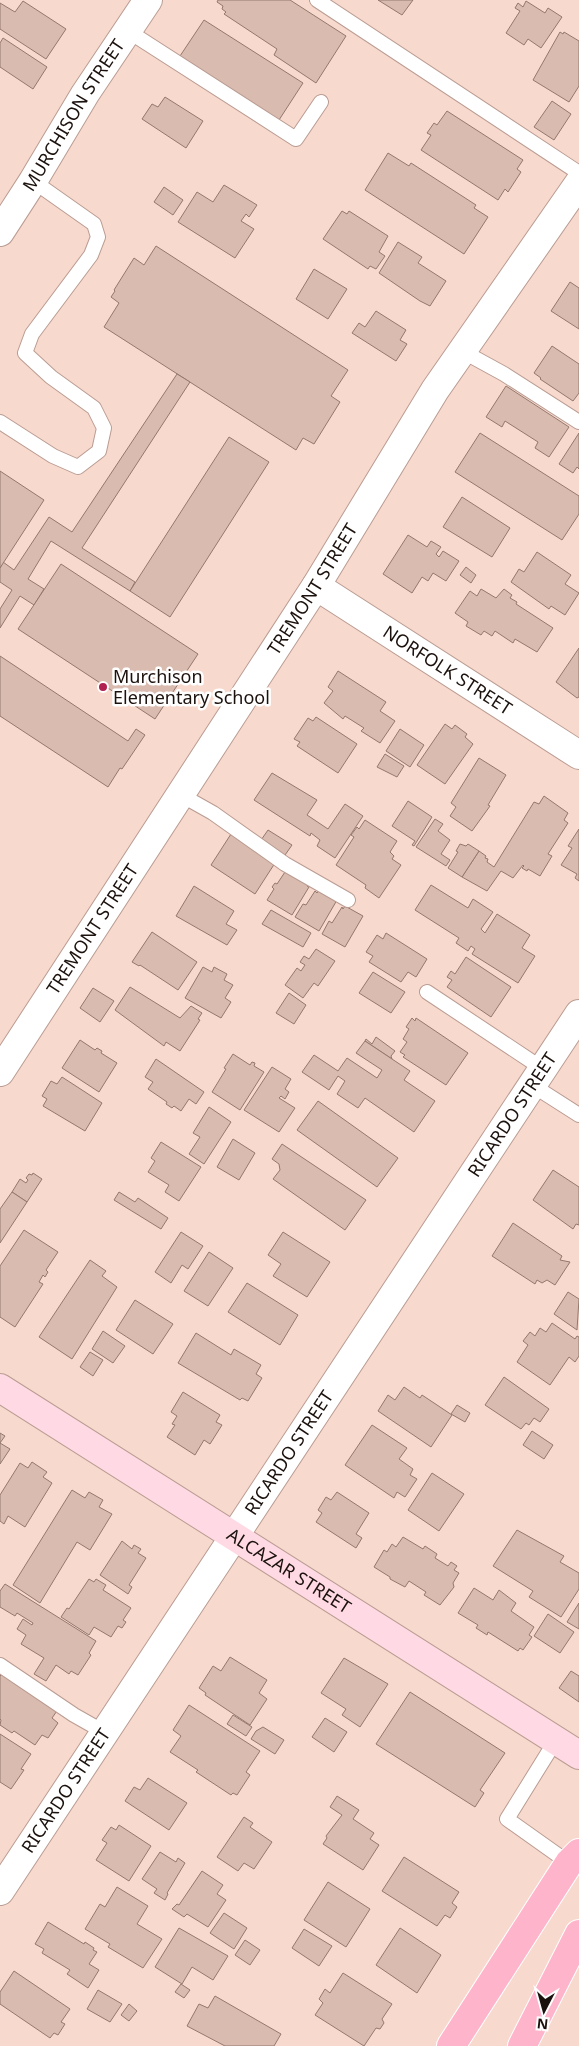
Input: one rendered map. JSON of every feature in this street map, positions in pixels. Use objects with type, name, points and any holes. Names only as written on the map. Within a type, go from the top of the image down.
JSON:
[{"type":"main road","points":[[452,2046],[574,1858]]},
{"type":"main road","points":[[522,2046],[579,1934]]},
{"type":"street","name":"MURCHISON STREET","points":[[0,232],[85,94],[148,0]]},
{"type":"street","name":"TREMONT STREET","points":[[0,1072],[316,586],[435,390],[579,183]]},
{"type":"street","name":"NORFOLK STREET","points":[[316,586],[579,755]]},
{"type":"street","name":"RICARDO STREET","points":[[0,1891],[579,1014]]},
{"type":"street","name":"ALCAZAR STREET","points":[[0,1388],[579,1755]]},
{"type":"lane","points":[[317,0],[579,173]]},
{"type":"lane","points":[[128,31],[296,139],[321,102]]},
{"type":"lane","points":[[0,422],[53,456],[78,468],[99,451],[104,428],[94,408],[51,377],[25,353],[32,334],[91,255],[98,237],[94,224],[33,181]]},
{"type":"lane","points":[[462,351],[504,374],[579,422]]},
{"type":"lane","points":[[181,795],[213,813],[285,864],[348,900]]},
{"type":"lane","points":[[427,992],[537,1077],[579,1115]]},
{"type":"lane","points":[[0,1665],[74,1715],[104,1732]]},
{"type":"lane","points":[[556,1740],[507,1819],[574,1858]]},
{"type":"building","points":[[218,0],[290,0],[346,36],[316,83],[274,55],[277,49],[224,14],[226,12],[222,9],[223,6],[217,2]]},
{"type":"building","points":[[378,0],[413,0],[402,15]]},
{"type":"building","points":[[23,1],[66,29],[46,59],[0,29],[0,3],[15,12]]},
{"type":"building","points":[[526,1],[545,13],[548,8],[562,17],[541,48],[528,39],[524,45],[506,33],[520,11],[515,8],[518,3],[523,7]]},
{"type":"building","points":[[204,20],[303,83],[279,120],[180,56]]},
{"type":"building","points":[[560,32],[563,34],[564,32],[579,41],[579,86],[569,102],[533,80]]},
{"type":"building","points":[[3,38],[47,67],[33,89],[0,67],[0,43]]},
{"type":"building","points":[[165,97],[203,121],[186,148],[142,119],[152,104],[158,107]]},
{"type":"building","points":[[552,101],[571,114],[554,140],[534,127]]},
{"type":"building","points":[[447,111],[523,160],[517,169],[521,172],[508,192],[505,189],[498,200],[421,150],[431,135],[427,133],[434,123],[437,125]]},
{"type":"building","points":[[388,153],[409,166],[411,163],[476,205],[474,208],[488,217],[464,254],[365,190]]},
{"type":"building","points":[[224,185],[257,205],[249,217],[246,214],[241,221],[254,229],[235,258],[178,222],[197,192],[213,202]]},
{"type":"building","points":[[164,187],[183,200],[173,215],[154,202]]},
{"type":"building","points":[[342,211],[347,214],[349,211],[388,236],[379,252],[385,256],[376,269],[370,266],[368,269],[323,239]]},
{"type":"building","points":[[398,242],[422,257],[418,263],[446,281],[430,306],[379,273]]},
{"type":"building","points":[[156,246],[348,370],[331,396],[340,402],[314,444],[303,438],[296,450],[104,327],[119,303],[111,297],[114,290],[134,258],[144,265]]},
{"type":"building","points":[[314,269],[347,289],[328,319],[296,299]]},
{"type":"building","points":[[570,282],[579,288],[579,329],[551,311]]},
{"type":"building","points":[[376,311],[406,330],[400,340],[407,344],[396,361],[352,333],[359,323],[365,327]]},
{"type":"building","points":[[552,346],[579,364],[579,393],[573,401],[534,373]]},
{"type":"building","points":[[177,374],[190,382],[82,548],[135,582],[130,591],[51,541],[28,579],[44,589],[34,605],[20,596],[0,628],[0,609],[12,590],[0,582],[0,568],[3,562],[14,570],[49,517],[72,532]]},
{"type":"building","points":[[506,386],[569,427],[549,457],[535,448],[538,442],[505,421],[502,427],[486,417]]},
{"type":"building","points":[[480,433],[579,496],[579,514],[562,540],[455,472]]},
{"type":"building","points":[[579,433],[579,469],[577,467],[573,473],[559,464]]},
{"type":"building","points":[[229,437],[269,462],[170,617],[130,591]]},
{"type":"building","points":[[0,471],[44,500],[0,568]]},
{"type":"building","points":[[462,497],[510,528],[492,557],[443,527]]},
{"type":"building","points":[[408,535],[427,547],[431,541],[441,547],[436,554],[439,557],[443,551],[459,561],[446,581],[433,573],[428,581],[422,577],[412,593],[383,574]]},
{"type":"building","points":[[537,552],[571,575],[565,584],[579,593],[565,615],[551,606],[549,609],[511,582],[519,569],[524,572]]},
{"type":"building","points":[[61,564],[198,654],[155,719],[18,629]]},
{"type":"building","points":[[466,567],[476,575],[471,583],[460,575]]},
{"type":"building","points":[[481,589],[496,598],[504,589],[512,595],[510,598],[517,602],[516,604],[553,628],[537,652],[515,639],[513,643],[495,631],[492,636],[484,631],[481,635],[466,626],[468,622],[455,613],[470,591],[477,596]]},
{"type":"building","points":[[579,648],[579,697],[577,698],[556,682]]},
{"type":"building","points":[[0,656],[128,741],[136,729],[145,735],[108,787],[0,716]]},
{"type":"building","points":[[338,671],[386,702],[380,711],[395,721],[380,743],[361,731],[364,728],[345,716],[343,719],[324,703],[333,691],[328,687]]},
{"type":"building","points":[[316,717],[357,744],[338,773],[297,746],[300,742],[294,739],[308,718],[313,721]]},
{"type":"building","points":[[445,724],[452,729],[455,725],[467,734],[465,737],[473,744],[445,784],[417,765]]},
{"type":"building","points":[[400,729],[424,745],[410,767],[386,751]]},
{"type":"building","points":[[385,754],[404,766],[397,777],[377,767]]},
{"type":"building","points":[[479,758],[506,775],[488,805],[490,806],[472,831],[450,816],[456,807],[451,803]]},
{"type":"building","points":[[272,773],[317,800],[307,815],[328,829],[345,804],[363,816],[335,858],[317,846],[320,840],[311,833],[310,836],[254,800]]},
{"type":"building","points":[[544,796],[568,813],[564,820],[568,823],[548,854],[552,856],[540,876],[528,869],[527,871],[522,868],[523,865],[513,878],[501,871],[487,891],[462,877],[479,851],[486,856],[487,862],[494,867],[534,802],[539,804]]},
{"type":"building","points":[[408,801],[432,817],[414,846],[412,845],[415,841],[392,826]]},
{"type":"building","points":[[435,819],[443,824],[438,831],[450,840],[441,854],[450,860],[446,866],[416,847]]},
{"type":"building","points":[[365,820],[397,841],[390,852],[394,856],[392,859],[401,865],[379,898],[365,888],[366,885],[336,865],[354,837],[351,835],[357,827],[359,829]]},
{"type":"building","points":[[579,829],[579,881],[575,878],[577,874],[561,865],[572,848],[568,846]]},
{"type":"building","points":[[268,830],[292,845],[283,858],[259,843]]},
{"type":"building","points":[[231,834],[275,863],[255,894],[211,865]]},
{"type":"building","points":[[460,844],[466,846],[468,844],[479,851],[462,877],[448,868],[458,852],[456,851]]},
{"type":"building","points":[[285,872],[290,875],[292,872],[309,883],[307,886],[309,887],[292,915],[267,900],[274,889],[272,887],[275,883],[277,884]]},
{"type":"building","points":[[431,885],[468,908],[473,899],[493,912],[481,929],[485,933],[497,914],[530,935],[522,948],[535,956],[518,983],[472,954],[475,949],[471,946],[468,951],[456,943],[459,938],[415,910]]},
{"type":"building","points":[[194,886],[234,911],[226,924],[237,930],[227,945],[176,916]]},
{"type":"building","points":[[319,890],[337,900],[319,931],[295,917],[303,904],[306,905],[315,891],[317,893]]},
{"type":"building","points":[[345,906],[363,916],[345,947],[322,934],[329,921],[332,923],[342,907],[343,909]]},
{"type":"building","points":[[271,910],[311,933],[303,947],[262,924]]},
{"type":"building","points":[[152,932],[197,962],[178,990],[140,965],[132,962]]},
{"type":"building","points":[[386,933],[427,959],[416,977],[408,972],[401,982],[369,962],[373,956],[366,952],[377,935],[383,939]]},
{"type":"building","points":[[316,949],[335,961],[318,986],[314,983],[303,998],[285,985],[297,968],[301,971],[305,965],[300,962],[304,956],[309,959]]},
{"type":"building","points":[[466,957],[511,987],[491,1017],[447,987],[452,980],[447,977],[451,971],[455,974]]},
{"type":"building","points":[[203,967],[212,972],[214,967],[227,974],[224,980],[233,985],[225,998],[231,1002],[221,1018],[185,998]]},
{"type":"building","points":[[373,972],[405,992],[391,1013],[359,993]]},
{"type":"building","points":[[130,987],[180,1018],[191,1006],[202,1013],[198,1019],[200,1020],[180,1051],[166,1042],[164,1046],[115,1010]]},
{"type":"building","points":[[93,988],[114,1001],[100,1022],[80,1008]]},
{"type":"building","points":[[289,993],[306,1005],[294,1024],[276,1013]]},
{"type":"building","points":[[412,1018],[415,1021],[416,1018],[468,1053],[446,1085],[403,1057],[405,1055],[400,1052],[407,1042],[403,1039],[409,1029],[406,1027]]},
{"type":"building","points":[[376,1037],[395,1051],[391,1056],[392,1059],[365,1041],[366,1039],[372,1044]]},
{"type":"building","points":[[80,1040],[95,1050],[97,1048],[102,1051],[101,1053],[117,1063],[99,1092],[62,1068]]},
{"type":"building","points":[[365,1041],[410,1071],[404,1080],[435,1101],[414,1132],[365,1098],[358,1108],[337,1094],[345,1081],[338,1076],[329,1090],[302,1072],[314,1055],[338,1071],[347,1058],[377,1078],[382,1070],[356,1053]]},
{"type":"building","points":[[233,1054],[250,1065],[252,1062],[255,1063],[254,1066],[264,1072],[240,1110],[212,1092]]},
{"type":"building","points":[[156,1059],[204,1092],[196,1104],[189,1099],[181,1111],[174,1106],[172,1108],[166,1104],[167,1102],[148,1089],[153,1082],[145,1077]]},
{"type":"building","points":[[272,1067],[291,1079],[285,1089],[289,1092],[285,1099],[281,1096],[279,1098],[295,1108],[279,1132],[244,1110]]},
{"type":"building","points":[[62,1077],[102,1103],[85,1131],[43,1106],[47,1099],[42,1096],[51,1081],[57,1084]]},
{"type":"building","points":[[318,1101],[398,1158],[377,1187],[297,1130]]},
{"type":"building","points":[[209,1107],[231,1122],[204,1164],[189,1154],[200,1137],[193,1133]]},
{"type":"building","points":[[233,1139],[255,1153],[239,1180],[217,1167]]},
{"type":"building","points":[[161,1142],[201,1167],[179,1201],[165,1192],[169,1185],[148,1172],[155,1161],[151,1158]]},
{"type":"building","points":[[282,1144],[366,1200],[345,1230],[273,1179],[280,1170],[279,1164],[272,1159]]},
{"type":"building","points":[[553,1170],[579,1187],[579,1225],[576,1224],[573,1229],[533,1200]]},
{"type":"building","points":[[33,1173],[42,1179],[27,1202],[12,1192],[20,1179],[26,1183],[28,1180],[26,1178],[29,1174],[32,1175]]},
{"type":"building","points":[[12,1192],[27,1202],[0,1243],[0,1209]]},
{"type":"building","points":[[119,1192],[135,1202],[138,1198],[168,1218],[161,1229],[114,1200]]},
{"type":"building","points":[[513,1223],[562,1256],[560,1260],[570,1262],[555,1285],[547,1280],[542,1283],[537,1280],[535,1284],[492,1256]]},
{"type":"building","points":[[24,1230],[58,1252],[46,1270],[48,1272],[45,1277],[43,1275],[39,1282],[43,1284],[15,1327],[0,1317],[0,1266]]},
{"type":"building","points":[[181,1232],[203,1246],[188,1269],[182,1265],[171,1283],[155,1272]]},
{"type":"building","points":[[283,1232],[330,1262],[307,1297],[273,1276],[281,1264],[268,1255]]},
{"type":"building","points":[[209,1252],[233,1268],[208,1306],[184,1291]]},
{"type":"building","points":[[90,1260],[106,1271],[102,1276],[117,1287],[72,1359],[39,1337]]},
{"type":"building","points":[[247,1283],[298,1315],[280,1345],[228,1312]]},
{"type":"building","points":[[568,1292],[579,1299],[577,1330],[554,1314]]},
{"type":"building","points":[[135,1300],[173,1324],[153,1354],[116,1330]]},
{"type":"building","points":[[552,1323],[575,1339],[577,1336],[579,1337],[579,1356],[575,1362],[569,1357],[550,1385],[517,1362],[528,1345],[523,1341],[530,1332],[535,1336],[540,1328],[546,1332]]},
{"type":"building","points":[[103,1331],[125,1346],[113,1363],[92,1349]]},
{"type":"building","points":[[196,1333],[231,1355],[234,1349],[261,1365],[256,1374],[262,1378],[248,1401],[242,1398],[240,1400],[178,1363]]},
{"type":"building","points":[[90,1352],[103,1360],[93,1376],[80,1367]]},
{"type":"building","points":[[504,1377],[549,1409],[540,1422],[534,1418],[529,1425],[526,1423],[521,1429],[485,1405]]},
{"type":"building","points":[[404,1387],[420,1398],[422,1395],[452,1415],[431,1447],[378,1411],[388,1395],[395,1400]]},
{"type":"building","points":[[183,1392],[220,1415],[216,1422],[222,1425],[210,1444],[204,1440],[195,1455],[167,1437],[175,1425],[172,1424],[177,1416],[171,1412]]},
{"type":"building","points":[[457,1405],[470,1413],[465,1422],[451,1414]]},
{"type":"building","points":[[372,1425],[407,1448],[399,1459],[413,1469],[410,1475],[417,1479],[405,1497],[397,1492],[394,1498],[345,1465]]},
{"type":"building","points":[[532,1431],[553,1445],[544,1459],[523,1445]]},
{"type":"building","points":[[0,1433],[5,1436],[0,1443]]},
{"type":"building","points":[[0,1443],[10,1449],[0,1464]]},
{"type":"building","points":[[32,1462],[47,1472],[43,1477],[52,1483],[25,1527],[8,1516],[4,1524],[0,1521],[0,1495],[20,1463],[28,1468]]},
{"type":"building","points":[[432,1473],[464,1494],[439,1531],[408,1510]]},
{"type":"building","points":[[72,1490],[85,1498],[89,1492],[103,1500],[99,1507],[112,1514],[90,1550],[77,1542],[40,1603],[13,1585]]},
{"type":"building","points":[[337,1492],[369,1513],[356,1534],[362,1538],[356,1548],[316,1522],[322,1513],[318,1510],[326,1497],[331,1500]]},
{"type":"building","points":[[517,1530],[564,1556],[560,1562],[579,1573],[579,1589],[561,1617],[529,1597],[533,1591],[493,1566]]},
{"type":"building","points":[[403,1537],[423,1549],[425,1546],[437,1554],[435,1558],[448,1566],[451,1562],[457,1566],[454,1570],[459,1573],[453,1583],[454,1587],[440,1605],[424,1595],[426,1592],[409,1581],[405,1587],[374,1567],[384,1550],[387,1552],[392,1544],[396,1547]]},
{"type":"building","points":[[122,1541],[132,1549],[134,1545],[141,1549],[138,1553],[146,1558],[129,1585],[132,1587],[128,1594],[100,1575]]},
{"type":"building","points":[[89,1579],[94,1582],[96,1579],[106,1585],[103,1590],[131,1608],[123,1620],[126,1622],[122,1628],[118,1626],[111,1637],[94,1627],[89,1635],[61,1617],[67,1608],[69,1609]]},
{"type":"building","points":[[5,1584],[96,1641],[89,1653],[91,1655],[78,1675],[71,1671],[69,1674],[56,1665],[46,1681],[34,1674],[44,1658],[21,1644],[26,1635],[17,1629],[23,1619],[32,1625],[33,1623],[17,1613],[15,1616],[0,1607],[0,1591]]},
{"type":"building","points":[[474,1588],[493,1600],[499,1590],[516,1603],[511,1611],[534,1627],[529,1635],[532,1637],[523,1650],[520,1648],[518,1651],[488,1632],[487,1635],[476,1628],[478,1625],[458,1613]]},
{"type":"building","points":[[579,1603],[579,1629],[567,1622]]},
{"type":"building","points":[[548,1614],[574,1632],[560,1653],[534,1636]]},
{"type":"building","points":[[230,1657],[267,1680],[259,1693],[267,1699],[250,1725],[205,1695],[206,1693],[199,1688],[213,1666],[221,1671]]},
{"type":"building","points":[[344,1658],[388,1684],[360,1727],[342,1715],[346,1709],[321,1693]]},
{"type":"building","points":[[571,1671],[579,1676],[579,1702],[559,1688]]},
{"type":"building","points":[[2,1674],[59,1708],[52,1718],[58,1723],[48,1738],[42,1735],[35,1745],[14,1731],[12,1733],[0,1725],[0,1676]]},
{"type":"building","points":[[410,1692],[505,1753],[480,1790],[484,1793],[475,1807],[376,1744]]},
{"type":"building","points":[[189,1705],[260,1751],[246,1772],[250,1775],[237,1795],[233,1793],[231,1795],[170,1752],[181,1736],[173,1730]]},
{"type":"building","points":[[233,1715],[252,1727],[246,1736],[227,1724]]},
{"type":"building","points":[[325,1718],[347,1732],[334,1752],[312,1737]]},
{"type":"building","points":[[263,1727],[284,1740],[275,1754],[251,1739],[256,1731]]},
{"type":"building","points":[[0,1734],[31,1754],[21,1769],[24,1770],[11,1789],[0,1782]]},
{"type":"building","points":[[148,1778],[187,1803],[169,1830],[125,1801],[134,1787],[140,1790]]},
{"type":"building","points":[[337,1796],[359,1810],[353,1819],[374,1833],[370,1839],[379,1845],[363,1870],[323,1844],[327,1838],[326,1836],[342,1815],[330,1807]]},
{"type":"building","points":[[244,1817],[253,1823],[250,1827],[272,1842],[254,1869],[244,1863],[238,1871],[217,1857]]},
{"type":"building","points":[[119,1825],[151,1846],[129,1881],[96,1860],[107,1843],[102,1840],[111,1827],[116,1830]]},
{"type":"building","points":[[160,1852],[176,1862],[178,1858],[185,1863],[167,1893],[165,1900],[154,1893],[157,1889],[142,1879]]},
{"type":"building","points":[[404,1857],[459,1892],[452,1903],[457,1907],[450,1918],[445,1915],[437,1926],[382,1891]]},
{"type":"building","points":[[202,1871],[223,1885],[217,1894],[226,1900],[208,1927],[187,1914],[184,1917],[172,1909],[177,1904],[179,1905]]},
{"type":"building","points":[[328,1882],[370,1909],[346,1947],[304,1920]]},
{"type":"building","points":[[117,1887],[148,1906],[137,1924],[162,1939],[143,1968],[108,1947],[110,1944],[85,1929],[100,1904],[105,1907]]},
{"type":"building","points":[[224,1913],[247,1928],[234,1949],[210,1933]]},
{"type":"building","points":[[48,1922],[84,1944],[85,1942],[97,1952],[89,1964],[99,1970],[88,1988],[67,1974],[70,1970],[42,1953],[44,1949],[35,1944]]},
{"type":"building","points":[[179,1928],[228,1956],[213,1980],[192,1967],[182,1984],[155,1967]]},
{"type":"building","points":[[400,1928],[441,1955],[417,1993],[376,1965]]},
{"type":"building","points":[[304,1929],[332,1946],[319,1966],[292,1948]]},
{"type":"building","points":[[245,1940],[260,1950],[250,1965],[235,1955]]},
{"type":"building","points":[[14,1971],[70,2009],[61,2022],[65,2024],[58,2035],[54,2033],[50,2038],[0,2004],[0,1992]]},
{"type":"building","points":[[343,1973],[392,2004],[382,2019],[384,2023],[380,2029],[376,2028],[364,2046],[315,2015],[323,2003],[319,1999],[325,1989],[330,1993]]},
{"type":"building","points":[[181,1984],[190,1990],[184,1998],[175,1992]]},
{"type":"building","points":[[98,1990],[122,2004],[110,2022],[87,2009]]},
{"type":"building","points":[[215,1996],[281,2034],[274,2046],[225,2046],[187,2026],[199,2004],[208,2008]]},
{"type":"building","points":[[129,2004],[137,2011],[129,2021],[121,2015]]},
{"type":"place","name":"Murchison Elementary School","points":[[103,687]]}]
